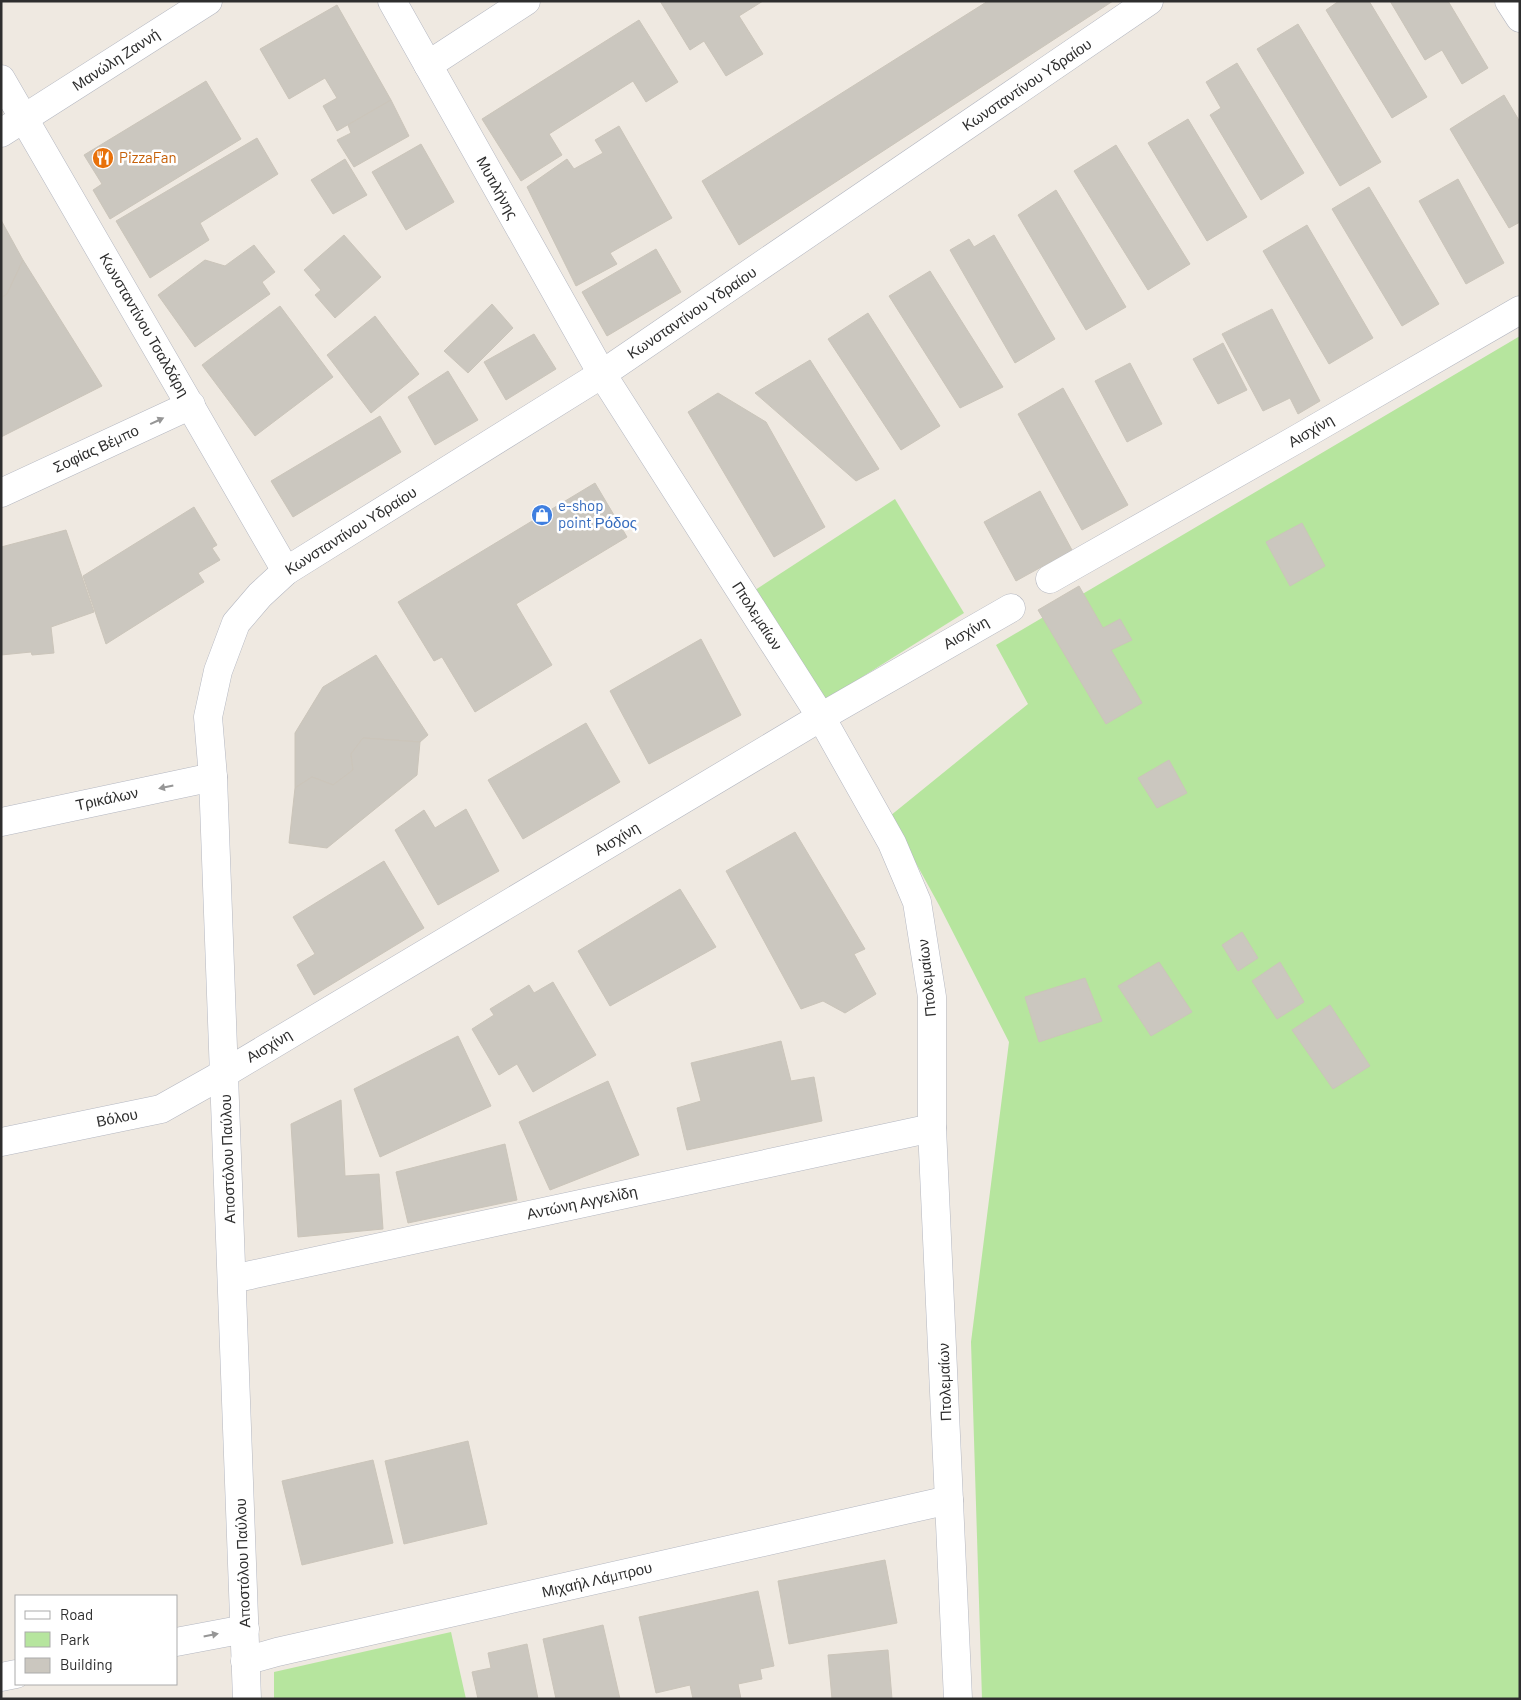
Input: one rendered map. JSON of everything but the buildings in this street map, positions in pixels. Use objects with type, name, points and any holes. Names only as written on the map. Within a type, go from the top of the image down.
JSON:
[{"type":"street","name":"Μανώλη Ζαννή","points":[[1,133],[208,1]]},
{"type":"street","name":"Μυτιλήνης","points":[[392,1],[602,374]]},
{"type":"street","points":[[428,65],[526,1]]},
{"type":"street","name":"Κωνσταντίνου Υδραίου","points":[[236,623],[260,595],[286,571],[602,374],[1150,1]]},
{"type":"street","points":[[1509,1],[1520,18]]},
{"type":"street","name":"Κωνσταντίνου Τσαλδάρη","points":[[1,79],[286,571]]},
{"type":"street","name":"Αισχίνη","points":[[1050,579],[1520,310]]},
{"type":"street","name":"Πτολεμαίων","points":[[602,374],[821,717],[892,843],[917,902],[932,997],[932,1128],[958,1699]]},
{"type":"street","name":"Σοφίας Βέμπο","points":[[1,493],[190,405]]},
{"type":"street","name":"Αισχίνη","points":[[225,1073],[821,717],[1011,608]]},
{"type":"street","name":"Αποστόλου Παύλου","points":[[236,623],[218,671],[208,717],[213,777],[225,1073],[247,1699]]},
{"type":"street","name":"Τρικάλων","points":[[1,822],[213,777]]},
{"type":"street","name":"Βόλου","points":[[1,1142],[161,1109],[225,1073]]},
{"type":"street","name":"Αντώνη Αγγελίδη","points":[[232,1279],[932,1128]]},
{"type":"street","name":"Μιχαήλ Λάμπρου","points":[[245,1661],[277,1652],[949,1500]]},
{"type":"street","points":[[178,1642],[245,1629]]},
{"type":"street","points":[[1,1677],[15,1674]]},
{"type":"green space","points":[[1520,336],[1520,1699],[982,1699],[971,1342],[1009,1042],[939,905],[890,816],[1028,704],[996,645]]},
{"type":"green space","points":[[895,499],[964,613],[819,704],[752,592]]},
{"type":"green space","points":[[451,1632],[466,1699],[274,1699],[274,1672]]},
{"type":"place","name":"PizzaFan","points":[[103,158]]},
{"type":"place","name":"e-shop point Ρόδος","points":[[542,515]]}]
